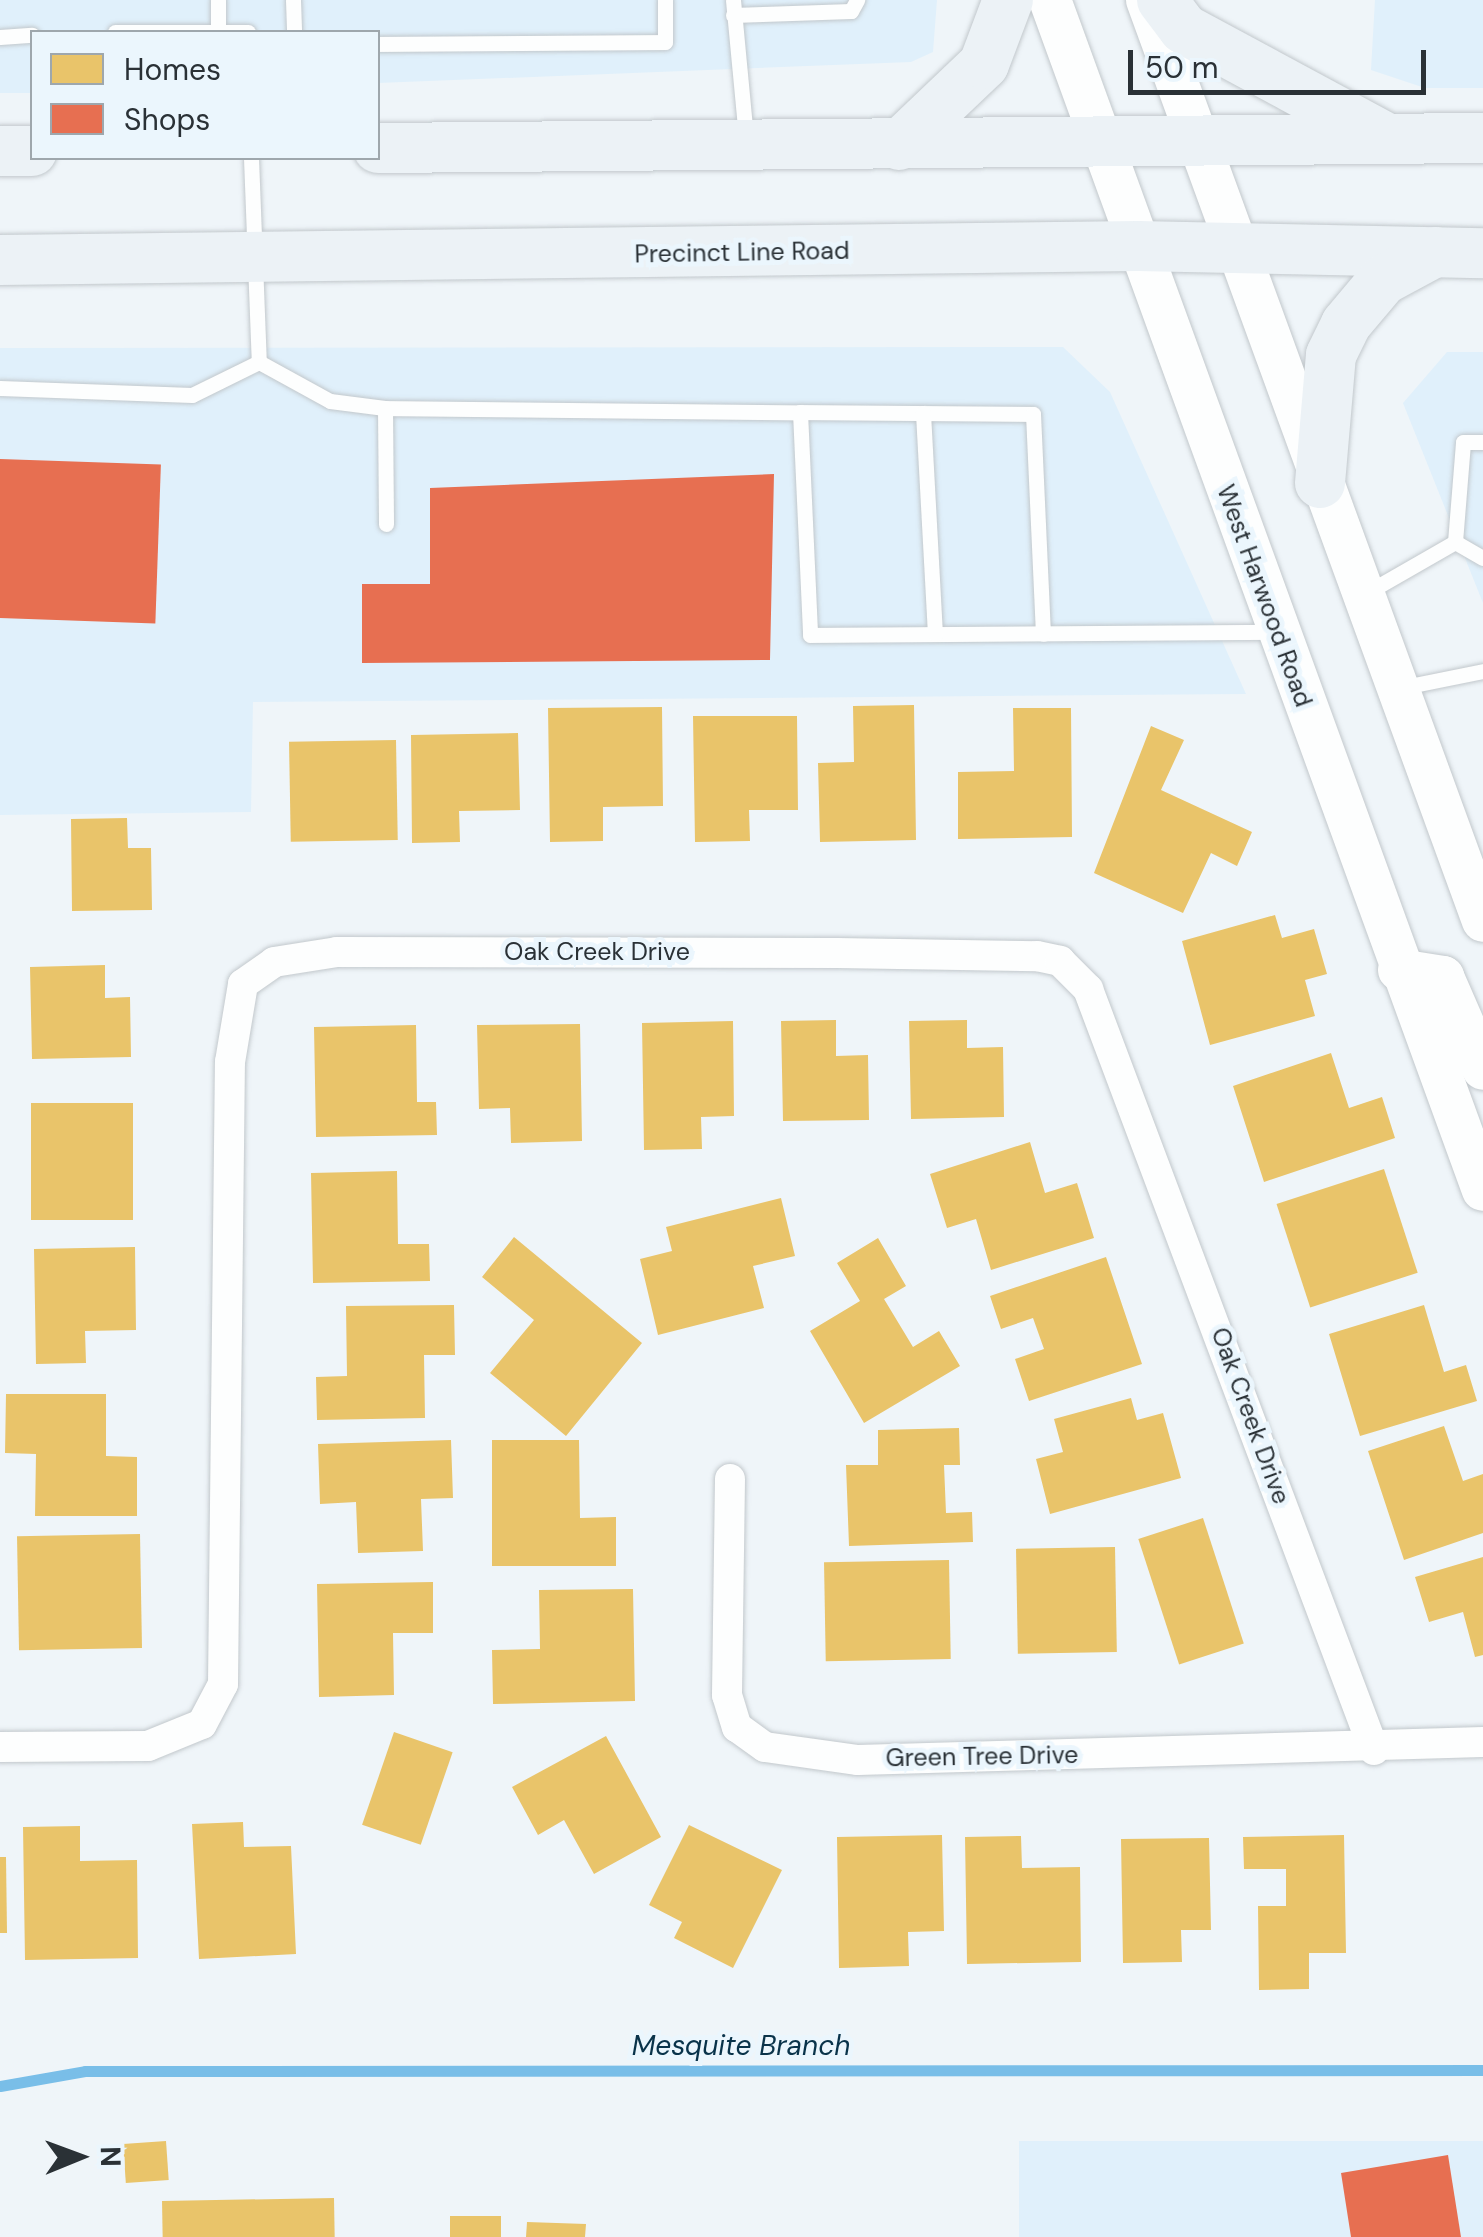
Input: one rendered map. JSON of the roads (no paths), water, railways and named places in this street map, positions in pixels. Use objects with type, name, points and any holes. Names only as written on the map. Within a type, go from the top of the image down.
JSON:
[{"type":"main road","points":[[899,144],[984,64],[1008,0]]},
{"type":"main road","name":"West Harwood Road","points":[[1050,0],[1276,632],[1483,1190]]},
{"type":"main road","points":[[1146,0],[1232,247],[1483,921]]},
{"type":"main road","points":[[1162,0],[1184,28],[1387,139]]},
{"type":"main road","points":[[380,148],[1483,138]]},
{"type":"main road","points":[[0,151],[30,151]]},
{"type":"main road","name":"Precinct Line Road","points":[[0,260],[1138,246],[1459,252]]},
{"type":"main road","points":[[1320,483],[1332,355],[1346,324],[1383,280],[1459,252]]},
{"type":"main road","points":[[1400,970],[1443,978],[1483,1069]]},
{"type":"street","name":"Oak Creek Drive","points":[[0,1747],[148,1746],[202,1724],[223,1684],[230,1062],[242,984],[274,962],[337,952],[837,952],[1037,956],[1060,962],[1088,989],[1374,1750]]},
{"type":"street","name":"Green Tree Drive","points":[[730,1479],[727,1695],[737,1727],[765,1747],[858,1760],[1374,1750],[1483,1742]]},
{"type":"lane","points":[[218,0],[218,29]]},
{"type":"lane","points":[[293,0],[294,30]]},
{"type":"lane","points":[[380,44],[665,42],[665,0]]},
{"type":"lane","points":[[747,146],[733,7],[851,10],[856,0]]},
{"type":"lane","points":[[183,30],[236,30]]},
{"type":"lane","points":[[0,37],[30,36]]},
{"type":"lane","points":[[251,160],[259,362]]},
{"type":"lane","points":[[0,388],[192,394],[259,362]]},
{"type":"lane","points":[[259,362],[330,400],[385,408],[1033,414],[1043,634]]},
{"type":"lane","points":[[385,408],[386,524]]},
{"type":"lane","points":[[800,412],[810,635],[1276,632]]},
{"type":"lane","points":[[923,413],[935,634]]},
{"type":"lane","points":[[1455,542],[1462,442],[1483,442]]},
{"type":"lane","points":[[1455,542],[1483,558]]},
{"type":"lane","points":[[1362,595],[1455,542]]},
{"type":"lane","points":[[1396,688],[1483,672]]},
{"type":"waterway","name":"Mesquite Branch","points":[[0,2086],[85,2071],[1483,2070]]}]
